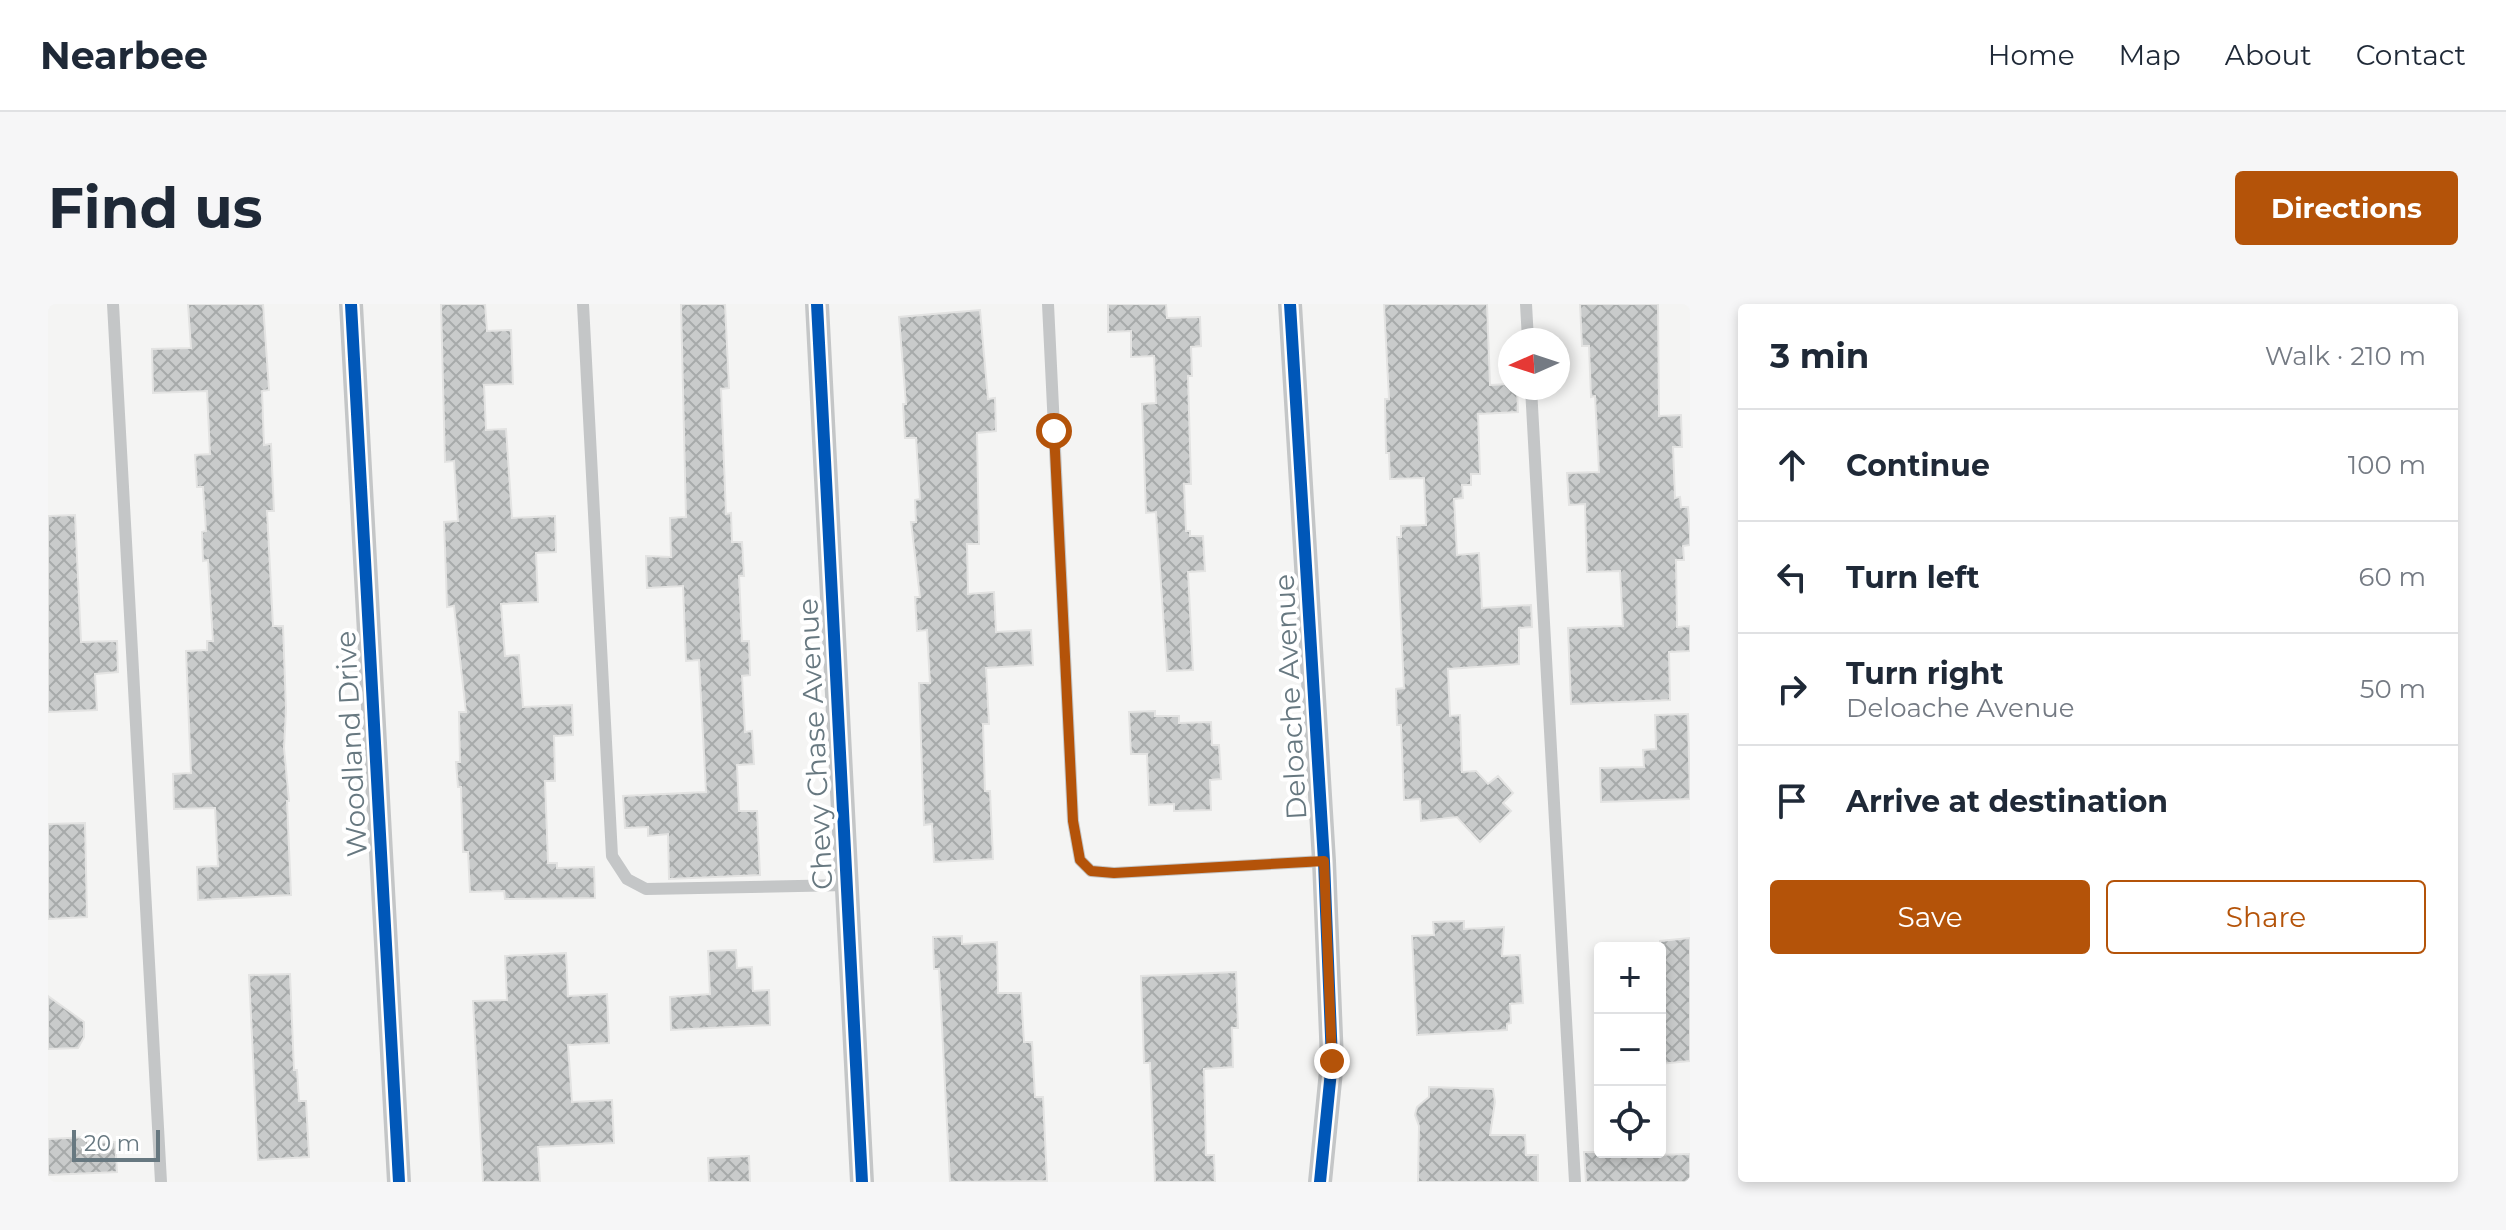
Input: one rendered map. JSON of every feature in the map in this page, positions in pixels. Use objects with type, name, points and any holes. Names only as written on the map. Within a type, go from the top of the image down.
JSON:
[{"type":"street","name":"Woodland Drive","points":[[351,304],[399,1182]]},
{"type":"street","name":"Chevy Chase Avenue","points":[[817,304],[862,1182]]},
{"type":"street","name":"Deloache Avenue","points":[[1290,304],[1324,861],[1332,1061],[1320,1182]]},
{"type":"lane","points":[[113,304],[161,1182]]},
{"type":"lane","points":[[583,304],[612,856],[627,879],[646,889],[847,885]]},
{"type":"lane","points":[[1048,304],[1073,821],[1080,860],[1091,871],[1114,873],[1324,861]]},
{"type":"lane","points":[[1526,304],[1527,328]]},
{"type":"lane","points":[[1532,400],[1575,1182]]},
{"type":"building","points":[[188,304],[263,304],[269,390],[262,391],[264,445],[271,444],[274,511],[267,511],[273,626],[283,626],[284,748],[289,801],[291,895],[198,900],[197,867],[218,866],[215,808],[174,809],[173,774],[191,773],[186,651],[207,650],[207,641],[213,641],[208,560],[203,561],[202,532],[206,531],[203,487],[197,487],[195,455],[210,454],[207,391],[153,393],[152,349],[191,348]]},
{"type":"building","points":[[441,304],[485,304],[487,331],[511,330],[513,384],[484,385],[486,430],[506,429],[512,518],[555,516],[556,552],[536,553],[538,602],[501,604],[505,656],[519,655],[523,707],[572,705],[573,735],[554,736],[555,781],[545,781],[548,863],[557,863],[557,868],[594,867],[595,898],[505,899],[504,891],[470,892],[468,852],[463,852],[461,787],[458,787],[456,762],[460,762],[459,712],[466,712],[454,606],[447,607],[444,522],[458,521],[454,461],[445,462]]},
{"type":"building","points":[[681,304],[725,304],[729,388],[721,389],[726,514],[731,513],[732,542],[742,542],[744,576],[739,576],[742,641],[749,641],[750,675],[742,676],[745,732],[752,731],[754,764],[737,765],[739,811],[757,811],[760,875],[669,879],[668,834],[648,836],[648,827],[625,828],[623,796],[706,792],[699,660],[686,661],[683,586],[647,588],[646,556],[671,557],[670,518],[686,517]]},
{"type":"building","points":[[1108,304],[1166,304],[1167,318],[1200,317],[1201,346],[1191,347],[1192,376],[1188,376],[1191,484],[1184,484],[1186,531],[1190,531],[1190,536],[1203,536],[1205,571],[1188,572],[1193,670],[1167,671],[1156,512],[1146,513],[1142,404],[1156,403],[1154,356],[1131,357],[1131,331],[1108,332]]},
{"type":"building","points":[[1384,304],[1487,304],[1490,385],[1498,385],[1498,400],[1518,400],[1518,412],[1478,414],[1480,474],[1471,474],[1471,485],[1462,485],[1463,498],[1454,499],[1457,555],[1479,553],[1482,608],[1531,605],[1532,627],[1519,628],[1519,664],[1448,669],[1450,716],[1460,715],[1462,772],[1476,771],[1488,784],[1498,776],[1513,793],[1503,803],[1511,811],[1480,842],[1457,817],[1421,821],[1420,799],[1404,800],[1396,689],[1404,688],[1397,537],[1401,537],[1401,526],[1426,525],[1424,478],[1390,479],[1385,399],[1389,399]]},
{"type":"building","points":[[1580,304],[1658,304],[1659,416],[1681,415],[1682,447],[1673,447],[1675,498],[1680,497],[1681,507],[1688,507],[1690,534],[1690,545],[1683,546],[1684,560],[1676,560],[1677,627],[1690,626],[1690,651],[1669,652],[1670,700],[1571,704],[1568,628],[1623,626],[1620,571],[1587,572],[1585,504],[1569,505],[1567,473],[1599,472],[1595,396],[1591,397],[1589,346],[1582,346]]},
{"type":"building","points":[[980,310],[988,399],[995,398],[996,431],[977,433],[979,544],[967,544],[968,594],[994,592],[996,632],[1031,630],[1033,665],[986,668],[989,724],[983,724],[985,791],[990,791],[993,859],[934,862],[932,824],[924,825],[919,683],[930,683],[927,630],[917,631],[915,597],[920,597],[911,522],[916,522],[915,500],[920,499],[916,438],[905,438],[903,404],[906,404],[899,317]]},
{"type":"building","points":[[75,515],[81,642],[117,641],[118,672],[95,674],[97,710],[48,712],[48,516]]},
{"type":"building","points":[[1155,711],[1155,716],[1179,716],[1179,723],[1211,722],[1212,745],[1219,745],[1221,779],[1210,780],[1211,810],[1174,811],[1174,804],[1149,805],[1147,754],[1131,754],[1129,712]]},
{"type":"building","points":[[1688,714],[1690,799],[1601,802],[1600,768],[1644,767],[1643,750],[1656,749],[1655,715]]},
{"type":"building","points":[[85,823],[87,917],[48,919],[48,824]]},
{"type":"building","points":[[1464,921],[1464,929],[1504,927],[1502,956],[1520,955],[1523,1003],[1510,1004],[1511,1023],[1507,1024],[1507,1030],[1417,1035],[1412,936],[1434,935],[1433,922]]},
{"type":"building","points":[[962,936],[962,944],[997,942],[998,993],[1021,993],[1024,1042],[1032,1042],[1035,1097],[1043,1097],[1047,1181],[950,1182],[939,969],[934,969],[933,937]]},
{"type":"building","points":[[1690,938],[1690,1061],[1666,1063],[1666,942],[1660,941]]},
{"type":"building","points":[[736,950],[737,968],[752,967],[753,991],[769,990],[770,1025],[671,1030],[670,997],[710,994],[708,951]]},
{"type":"building","points":[[566,953],[568,996],[607,994],[609,1043],[568,1045],[572,1102],[612,1100],[614,1143],[538,1147],[540,1182],[483,1182],[473,1001],[507,1000],[505,956]]},
{"type":"building","points":[[1236,972],[1238,1028],[1232,1028],[1233,1067],[1204,1069],[1206,1155],[1214,1155],[1215,1182],[1155,1182],[1150,1063],[1144,1063],[1141,976]]},
{"type":"building","points":[[290,974],[294,1070],[297,1070],[299,1101],[306,1101],[309,1157],[258,1160],[249,975]]},
{"type":"building","points":[[48,996],[84,1022],[84,1037],[78,1048],[48,1049]]},
{"type":"building","points":[[1429,1087],[1493,1089],[1495,1102],[1490,1135],[1525,1135],[1526,1155],[1538,1155],[1538,1182],[1418,1182],[1419,1126],[1415,1115],[1417,1107],[1429,1097]]},
{"type":"building","points":[[88,1137],[88,1143],[115,1142],[117,1172],[48,1175],[48,1139]]},
{"type":"building","points":[[1584,1152],[1594,1152],[1594,1158],[1666,1158],[1666,1155],[1690,1154],[1690,1182],[1586,1182]]},
{"type":"building","points":[[749,1156],[750,1182],[709,1182],[708,1158]]},
{"type":"cycle path","points":[[351,304],[399,1182]]},
{"type":"cycle path","points":[[817,304],[862,1182]]},
{"type":"cycle path","points":[[1290,304],[1324,861],[1332,1061],[1320,1182]]},
{"type":"route","points":[[1054,431],[1073,821],[1080,860],[1091,871],[1114,873],[1324,861],[1332,1061]]}]
